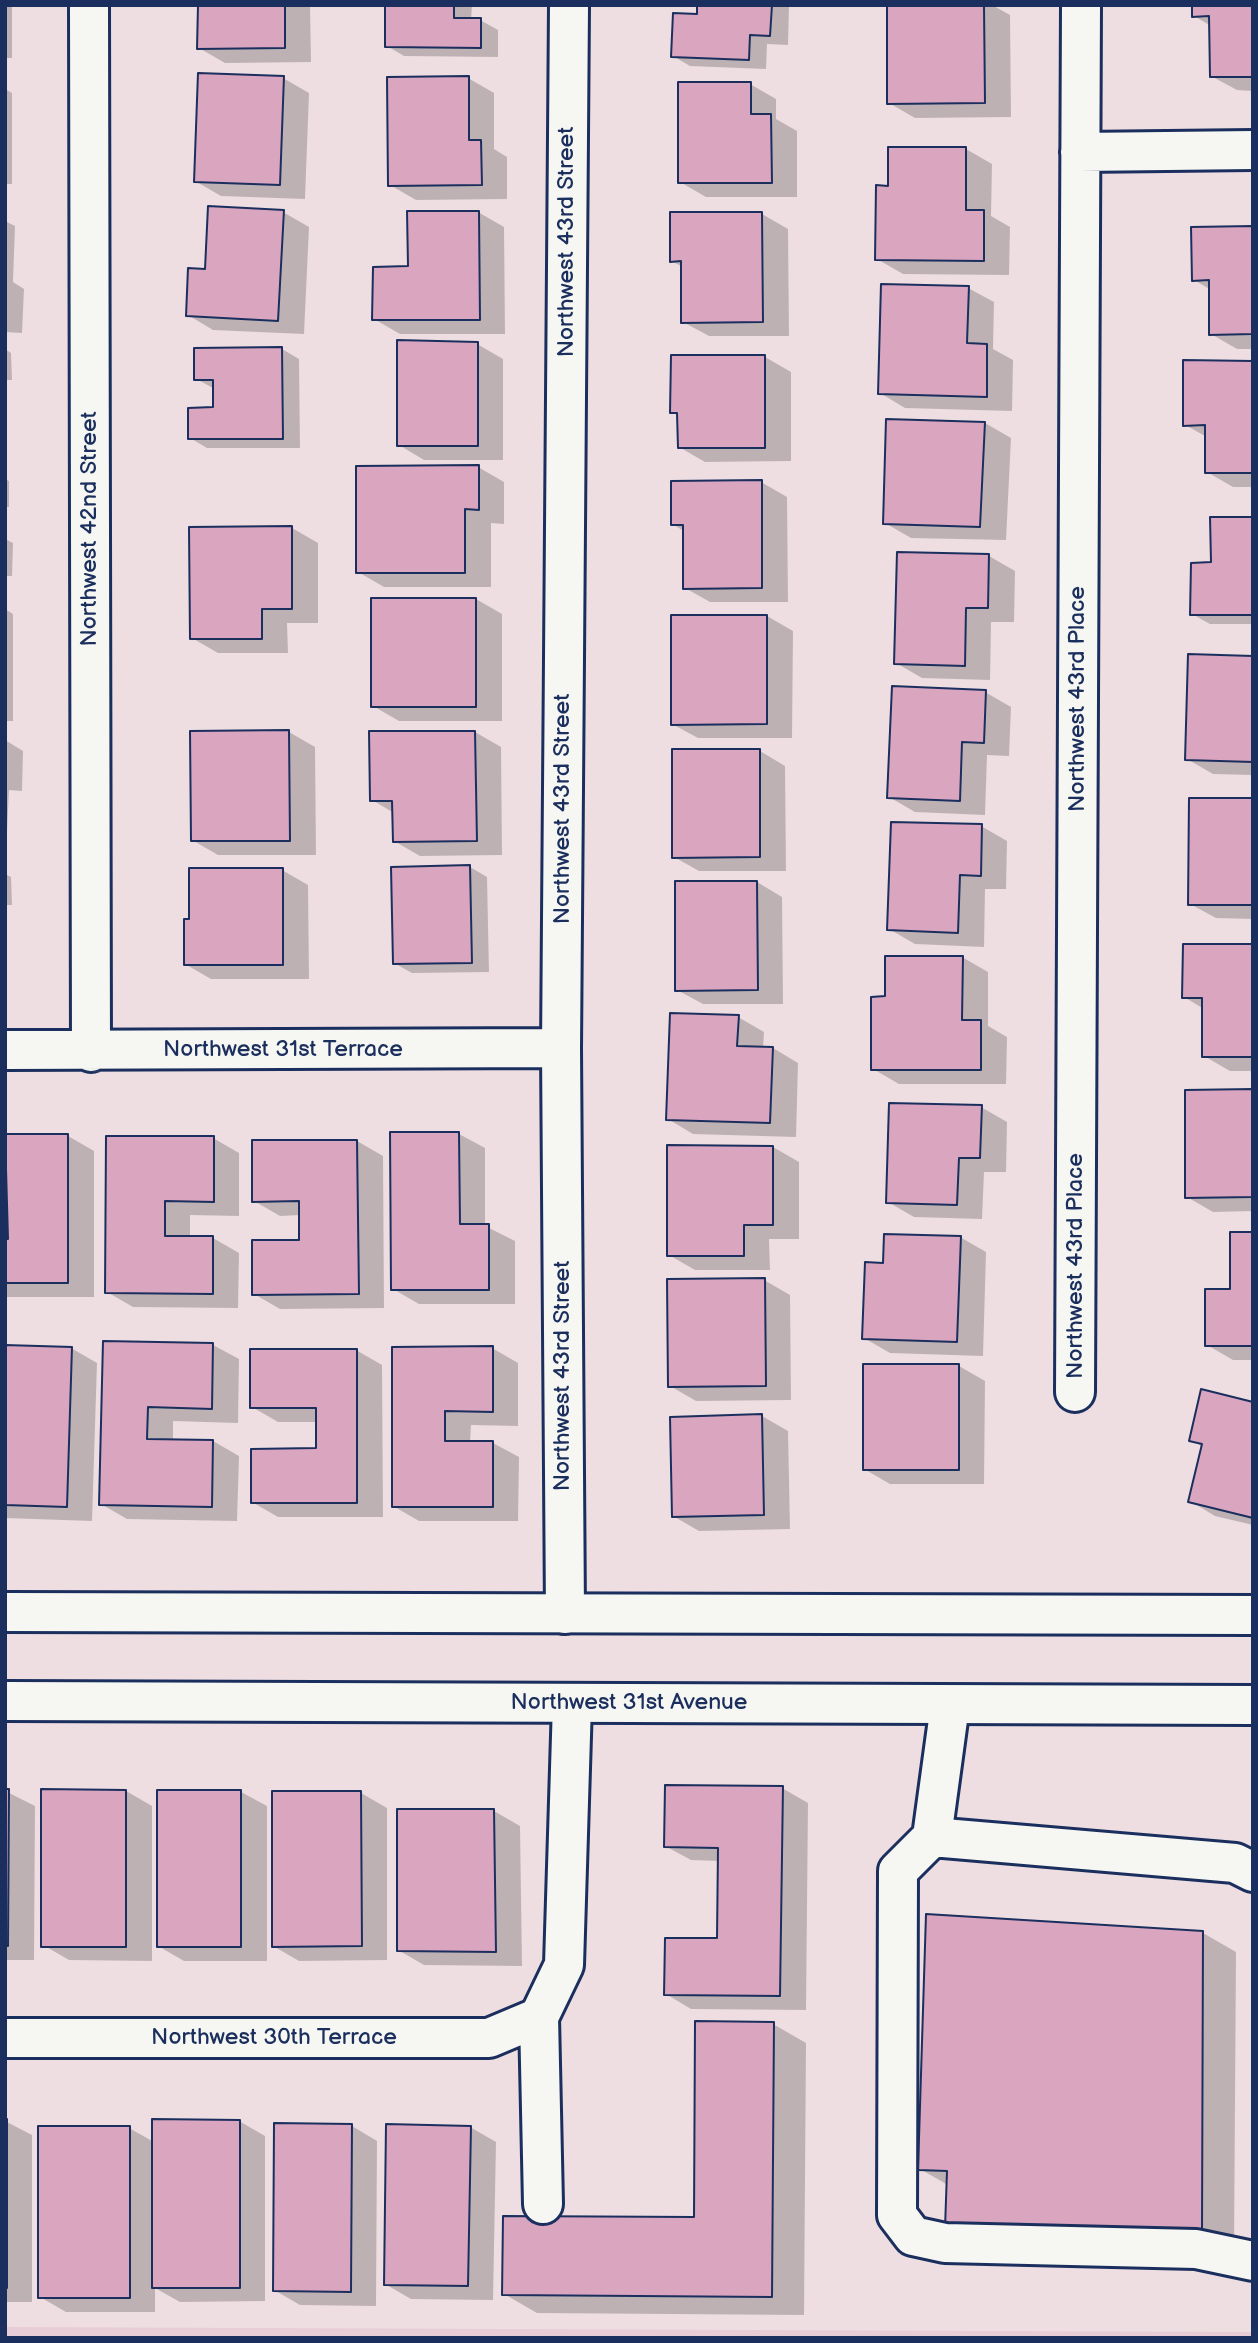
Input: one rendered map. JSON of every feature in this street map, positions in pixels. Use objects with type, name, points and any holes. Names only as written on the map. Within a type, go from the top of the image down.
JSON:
[{"type":"street","name":"Northwest 42nd Street","points":[[89,5],[91,1052]]},
{"type":"street","name":"Northwest 43rd Street","points":[[565,1614],[561,1048],[569,5]]},
{"type":"street","name":"Northwest 43rd Place","points":[[1075,1392],[1081,5]]},
{"type":"street","points":[[1080,152],[1253,150]]},
{"type":"street","name":"Northwest 31st Terrace","points":[[5,1050],[91,1052],[561,1048]]},
{"type":"street","points":[[5,1612],[1253,1615]]},
{"type":"street","name":"Northwest 31st Avenue","points":[[5,1701],[1253,1704]]},
{"type":"street","points":[[543,2204],[538,2017],[564,1965],[572,1703]]},
{"type":"street","points":[[950,1705],[932,1837],[898,1871],[897,2215],[913,2236],[945,2244],[1196,2249],[1253,2262]]},
{"type":"street","points":[[932,1837],[1235,1863],[1253,1872]]},
{"type":"street","name":"Northwest 30th Terrace","points":[[5,2038],[489,2038],[538,2017]]},
{"type":"shaded area","points":[[5,2327],[1253,2332],[1253,2338],[5,2338]]},
{"type":"building","points":[[198,5],[285,5],[285,48],[197,49]]},
{"type":"building","points":[[385,5],[454,5],[454,18],[481,18],[481,48],[385,47]]},
{"type":"building","points":[[697,5],[772,5],[770,36],[750,35],[749,60],[671,57],[673,13],[697,14]]},
{"type":"building","points":[[887,5],[984,5],[985,103],[887,104]]},
{"type":"building","points":[[1192,5],[1253,5],[1253,77],[1210,77],[1209,16],[1192,17]]},
{"type":"building","points":[[198,73],[284,76],[280,185],[194,182]]},
{"type":"building","points":[[469,76],[469,140],[481,140],[482,185],[388,186],[387,77]]},
{"type":"building","points":[[678,82],[751,82],[751,114],[771,114],[772,183],[678,183]]},
{"type":"building","points":[[888,147],[966,147],[966,210],[984,210],[984,261],[875,260],[876,185],[888,186]]},
{"type":"building","points":[[208,206],[284,210],[278,321],[186,316],[188,268],[205,269]]},
{"type":"building","points":[[407,211],[479,211],[480,320],[372,320],[373,267],[408,266]]},
{"type":"building","points":[[670,212],[762,212],[763,322],[681,323],[681,261],[670,262]]},
{"type":"building","points":[[1253,226],[1253,334],[1209,335],[1209,280],[1192,281],[1191,227]]},
{"type":"building","points":[[881,284],[969,286],[967,343],[987,344],[987,397],[878,394]]},
{"type":"building","points":[[397,340],[478,342],[478,446],[397,446]]},
{"type":"building","points":[[282,347],[283,439],[188,439],[188,408],[213,407],[213,380],[194,380],[194,348]]},
{"type":"building","points":[[671,355],[765,355],[765,448],[678,448],[677,413],[670,413]]},
{"type":"building","points":[[1183,360],[1253,361],[1253,473],[1205,473],[1205,425],[1183,426]]},
{"type":"building","points":[[886,419],[985,422],[980,527],[883,524]]},
{"type":"building","points":[[479,465],[479,510],[465,509],[465,573],[356,573],[356,466]]},
{"type":"building","points":[[762,480],[762,588],[683,589],[683,525],[671,525],[671,481]]},
{"type":"building","points":[[1210,517],[1253,517],[1253,615],[1190,615],[1191,563],[1211,562]]},
{"type":"building","points":[[292,526],[292,609],[262,609],[262,639],[190,639],[189,527]]},
{"type":"building","points":[[897,552],[989,554],[988,608],[966,608],[965,666],[894,664]]},
{"type":"building","points":[[371,598],[476,598],[476,707],[371,707]]},
{"type":"building","points":[[671,615],[767,615],[767,724],[671,725]]},
{"type":"building","points":[[1188,654],[1253,656],[1253,762],[1185,760]]},
{"type":"building","points":[[892,686],[986,690],[984,743],[962,742],[960,801],[887,798]]},
{"type":"building","points":[[289,730],[290,841],[191,841],[190,731]]},
{"type":"building","points":[[369,731],[475,731],[477,841],[393,842],[392,801],[370,801]]},
{"type":"building","points":[[672,749],[760,749],[760,857],[672,858]]},
{"type":"building","points":[[1189,798],[1253,798],[1253,905],[1188,905]]},
{"type":"building","points":[[891,822],[982,824],[981,876],[960,875],[958,933],[887,930]]},
{"type":"building","points":[[470,865],[472,963],[393,964],[391,867]]},
{"type":"building","points":[[189,868],[283,868],[283,965],[184,965],[184,919],[189,919]]},
{"type":"building","points":[[675,881],[757,881],[758,990],[675,991]]},
{"type":"building","points":[[1183,944],[1253,944],[1253,1057],[1202,1057],[1202,998],[1182,998]]},
{"type":"building","points":[[885,956],[963,956],[962,1020],[981,1020],[981,1070],[871,1070],[871,997],[885,996]]},
{"type":"building","points":[[670,1013],[739,1015],[737,1046],[773,1047],[770,1123],[666,1120]]},
{"type":"building","points":[[1253,1089],[1253,1197],[1185,1198],[1185,1090]]},
{"type":"building","points":[[889,1103],[982,1105],[980,1158],[959,1158],[957,1205],[886,1203]]},
{"type":"building","points":[[390,1132],[459,1132],[460,1224],[489,1224],[489,1290],[391,1290]]},
{"type":"building","points":[[5,1134],[68,1134],[68,1283],[5,1283],[5,1239],[8,1239]]},
{"type":"building","points":[[106,1136],[214,1136],[214,1202],[165,1201],[165,1236],[213,1236],[213,1294],[105,1293]]},
{"type":"building","points":[[252,1140],[357,1140],[359,1294],[252,1295],[252,1240],[299,1240],[299,1201],[252,1202]]},
{"type":"building","points":[[667,1145],[773,1146],[773,1225],[744,1225],[744,1256],[667,1256]]},
{"type":"building","points":[[1230,1232],[1253,1232],[1253,1346],[1205,1346],[1205,1289],[1230,1289]]},
{"type":"building","points":[[884,1234],[961,1236],[957,1342],[862,1339],[865,1262],[883,1263]]},
{"type":"building","points":[[765,1278],[766,1386],[668,1387],[667,1279]]},
{"type":"building","points":[[103,1341],[213,1343],[212,1409],[148,1407],[147,1439],[213,1440],[212,1507],[99,1505]]},
{"type":"building","points":[[5,1345],[72,1347],[67,1507],[5,1505]]},
{"type":"building","points":[[493,1346],[493,1412],[445,1411],[445,1441],[493,1441],[493,1507],[392,1507],[392,1347]]},
{"type":"building","points":[[250,1349],[357,1349],[357,1503],[251,1503],[251,1449],[316,1448],[316,1408],[250,1408]]},
{"type":"building","points":[[863,1364],[959,1364],[959,1470],[863,1470]]},
{"type":"building","points":[[1201,1389],[1253,1402],[1253,1518],[1188,1502],[1202,1444],[1189,1441]]},
{"type":"building","points":[[762,1414],[764,1515],[672,1517],[670,1417]]},
{"type":"building","points":[[665,1785],[783,1786],[780,1996],[664,1995],[665,1938],[717,1938],[718,1848],[664,1847]]},
{"type":"building","points":[[5,1789],[9,1789],[8,1946],[5,1946]]},
{"type":"building","points":[[41,1789],[126,1790],[126,1947],[41,1947]]},
{"type":"building","points":[[157,1790],[241,1790],[241,1947],[157,1947]]},
{"type":"building","points":[[272,1791],[361,1791],[362,1946],[272,1947]]},
{"type":"building","points":[[397,1809],[494,1809],[496,1952],[397,1951]]},
{"type":"building","points":[[926,1914],[1203,1931],[1202,2232],[945,2228],[947,2171],[918,2170]]},
{"type":"building","points":[[695,2021],[774,2022],[772,2297],[502,2295],[503,2216],[694,2217]]},
{"type":"building","points":[[7,2119],[7,2288],[5,2288]]},
{"type":"building","points":[[152,2119],[240,2120],[240,2288],[152,2288]]},
{"type":"building","points":[[274,2123],[352,2124],[351,2292],[273,2291]]},
{"type":"building","points":[[386,2124],[471,2126],[468,2286],[384,2285]]},
{"type":"building","points":[[38,2126],[130,2126],[130,2298],[38,2298]]}]
